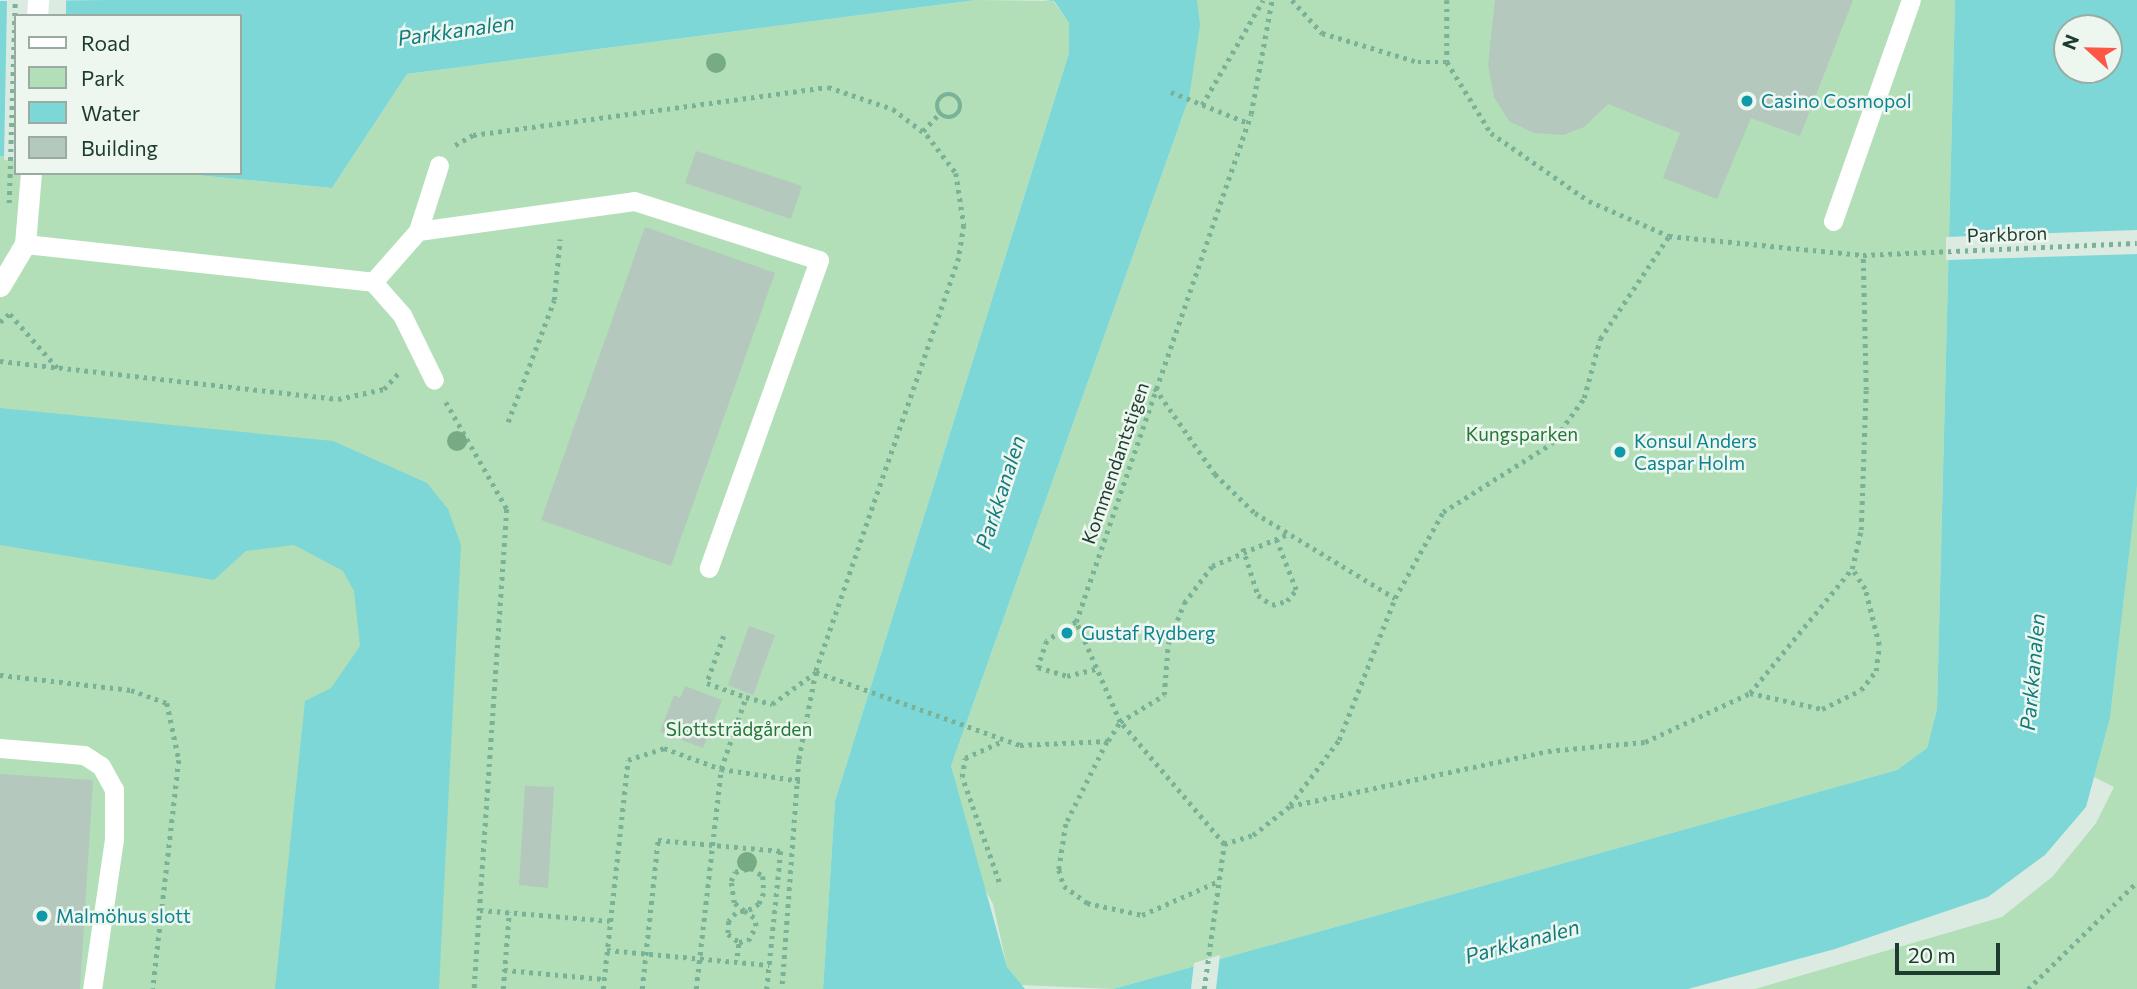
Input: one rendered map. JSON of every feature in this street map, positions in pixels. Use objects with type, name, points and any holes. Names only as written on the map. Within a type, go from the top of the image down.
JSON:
[{"type":"street","points":[[0,286],[25,244],[20,203],[30,175]]},
{"type":"lane","points":[[1833,221],[1911,0]]},
{"type":"lane","points":[[373,282],[418,231],[439,165]]},
{"type":"lane","points":[[418,231],[563,207],[652,203],[819,260],[709,568]]},
{"type":"lane","points":[[25,244],[373,282],[402,315],[434,380]]},
{"type":"lane","points":[[0,748],[84,755],[101,766],[114,789],[114,839],[92,989]]},
{"type":"path","points":[[1202,105],[1263,0]]},
{"type":"path","name":"Kommendantstigen","points":[[1076,622],[1248,123],[1272,0]]},
{"type":"path","points":[[1292,0],[1322,33],[1418,62],[1447,62],[1447,0]]},
{"type":"path","name":"Parkbron","points":[[1447,62],[1491,133],[1589,201],[1669,236],[1863,255],[2137,243]]},
{"type":"path","points":[[439,165],[473,135],[800,88],[852,91],[923,131],[956,173],[964,225],[959,258],[816,672],[801,781],[782,989]]},
{"type":"path","points":[[1171,92],[1248,123]]},
{"type":"path","points":[[923,131],[939,114],[940,96],[958,98],[955,117],[939,114]]},
{"type":"path","points":[[19,175],[20,203]]},
{"type":"path","points":[[508,422],[554,300],[563,207]]},
{"type":"path","points":[[1224,844],[1253,835],[1290,806],[1339,740],[1395,598],[1443,512],[1552,444],[1584,398],[1600,339],[1669,236]]},
{"type":"path","points":[[1290,806],[1548,751],[1646,742],[1750,693],[1852,569],[1861,530],[1866,390],[1863,255]]},
{"type":"path","points":[[9,314],[60,372]]},
{"type":"path","points":[[0,361],[60,372],[338,400],[384,389],[404,365]]},
{"type":"path","points":[[434,380],[507,509],[474,989]]},
{"type":"path","points":[[1155,388],[1215,474],[1288,534],[1395,598]]},
{"type":"path","points":[[1219,881],[1142,915],[1087,903],[1064,886],[1059,870],[1066,824],[1120,722],[1164,695],[1168,644],[1184,603],[1212,566],[1243,548],[1288,534]]},
{"type":"path","points":[[1243,548],[1258,596],[1280,603],[1296,590],[1276,539]]},
{"type":"path","points":[[1750,693],[1822,709],[1861,690],[1876,671],[1880,645],[1865,589],[1852,569]]},
{"type":"path","points":[[1097,669],[1067,676],[1038,667],[1047,640],[1076,622],[1097,669],[1120,722],[1224,844],[1204,989]]},
{"type":"path","points":[[724,636],[707,682],[772,704],[816,672]]},
{"type":"path","points":[[816,672],[848,680],[1003,741],[1063,748],[1108,741]]},
{"type":"path","points":[[696,989],[721,769],[746,697]]},
{"type":"path","points":[[999,882],[962,777],[965,758],[1003,741]]},
{"type":"path","points":[[603,989],[628,760],[664,748],[721,769],[801,781]]},
{"type":"path","points":[[642,989],[659,840],[780,851],[767,989]]},
{"type":"path","points":[[744,911],[734,904],[731,881],[735,872],[751,868],[763,876],[764,893],[759,904],[744,911],[729,921],[728,934],[739,942],[748,941],[756,926],[744,911]]},
{"type":"path","points":[[2028,989],[2137,882]]},
{"type":"path","points":[[480,910],[610,921]]},
{"type":"path","points":[[503,989],[509,912]]},
{"type":"path","points":[[737,956],[739,942]]},
{"type":"path","points":[[607,950],[769,965]]},
{"type":"path","points":[[504,970],[604,979]]},
{"type":"green space","name":"Slottsträdgården","points":[[976,0],[1053,1],[1069,23],[1069,53],[835,801],[823,989],[0,989],[0,156],[14,158],[14,175],[197,175],[332,188],[407,74]]},
{"type":"green space","name":"Kungsparken","points":[[1197,0],[1955,0],[1937,709],[1927,748],[1897,770],[1113,989],[1020,985],[1007,967],[993,904],[977,875],[951,766],[1189,98]]},
{"type":"green space","points":[[2137,483],[2137,989],[1755,989],[2002,917],[2053,876],[2096,823],[2114,787],[2094,777],[2110,718]]},
{"type":"water","name":"Parkkanalen","points":[[976,0],[407,74],[332,188],[197,175],[242,175],[242,14],[14,14],[14,158],[0,156],[0,1]]},
{"type":"water","name":"Parkkanalen","points":[[1043,0],[1197,0],[1200,25],[1189,98],[951,766],[1007,967],[1025,989],[823,989],[835,801],[1069,53],[1069,23],[1054,1]]},
{"type":"water","name":"Parkkanalen","points":[[1955,0],[2137,0],[2137,486],[2110,718],[2086,807],[2045,855],[1988,897],[1835,949],[1688,989],[1113,989],[1897,770],[1927,748],[1937,709]]},
{"type":"water","points":[[0,408],[333,441],[427,483],[448,509],[461,545],[439,989],[275,989],[305,701],[331,688],[360,646],[354,591],[343,571],[294,545],[246,551],[214,580],[0,545]]},
{"type":"pier","points":[[7,0],[66,0],[66,14],[14,14],[14,161],[4,160]]},
{"type":"pier","points":[[2137,230],[2137,254],[1946,260],[1946,237]]},
{"type":"pier","points":[[1220,955],[1216,989],[1191,989],[1194,963]]},
{"type":"building","name":"Casino Cosmopol","points":[[1495,0],[1853,0],[1800,136],[1751,118],[1717,199],[1663,178],[1680,133],[1608,104],[1584,127],[1563,135],[1534,133],[1509,121],[1494,97],[1488,65]]},
{"type":"building","points":[[696,151],[802,186],[791,219],[685,183]]},
{"type":"building","points":[[645,227],[775,273],[671,566],[541,520]]},
{"type":"building","points":[[749,626],[775,635],[753,695],[728,685]]},
{"type":"building","points":[[685,686],[722,700],[703,748],[660,732],[674,695],[680,698]]},
{"type":"building","name":"Malmöhus slott","points":[[0,774],[93,780],[80,989],[0,989]]},
{"type":"building","points":[[525,786],[554,787],[548,888],[519,885]]},
{"type":"place","name":"Casino Cosmopol","points":[[1747,101]]},
{"type":"place","name":"Konsul Anders Caspar Holm","points":[[1620,452]]},
{"type":"place","name":"Gustaf Rydberg","points":[[1067,633]]},
{"type":"place","name":"Malmöhus slott","points":[[42,916]]}]
